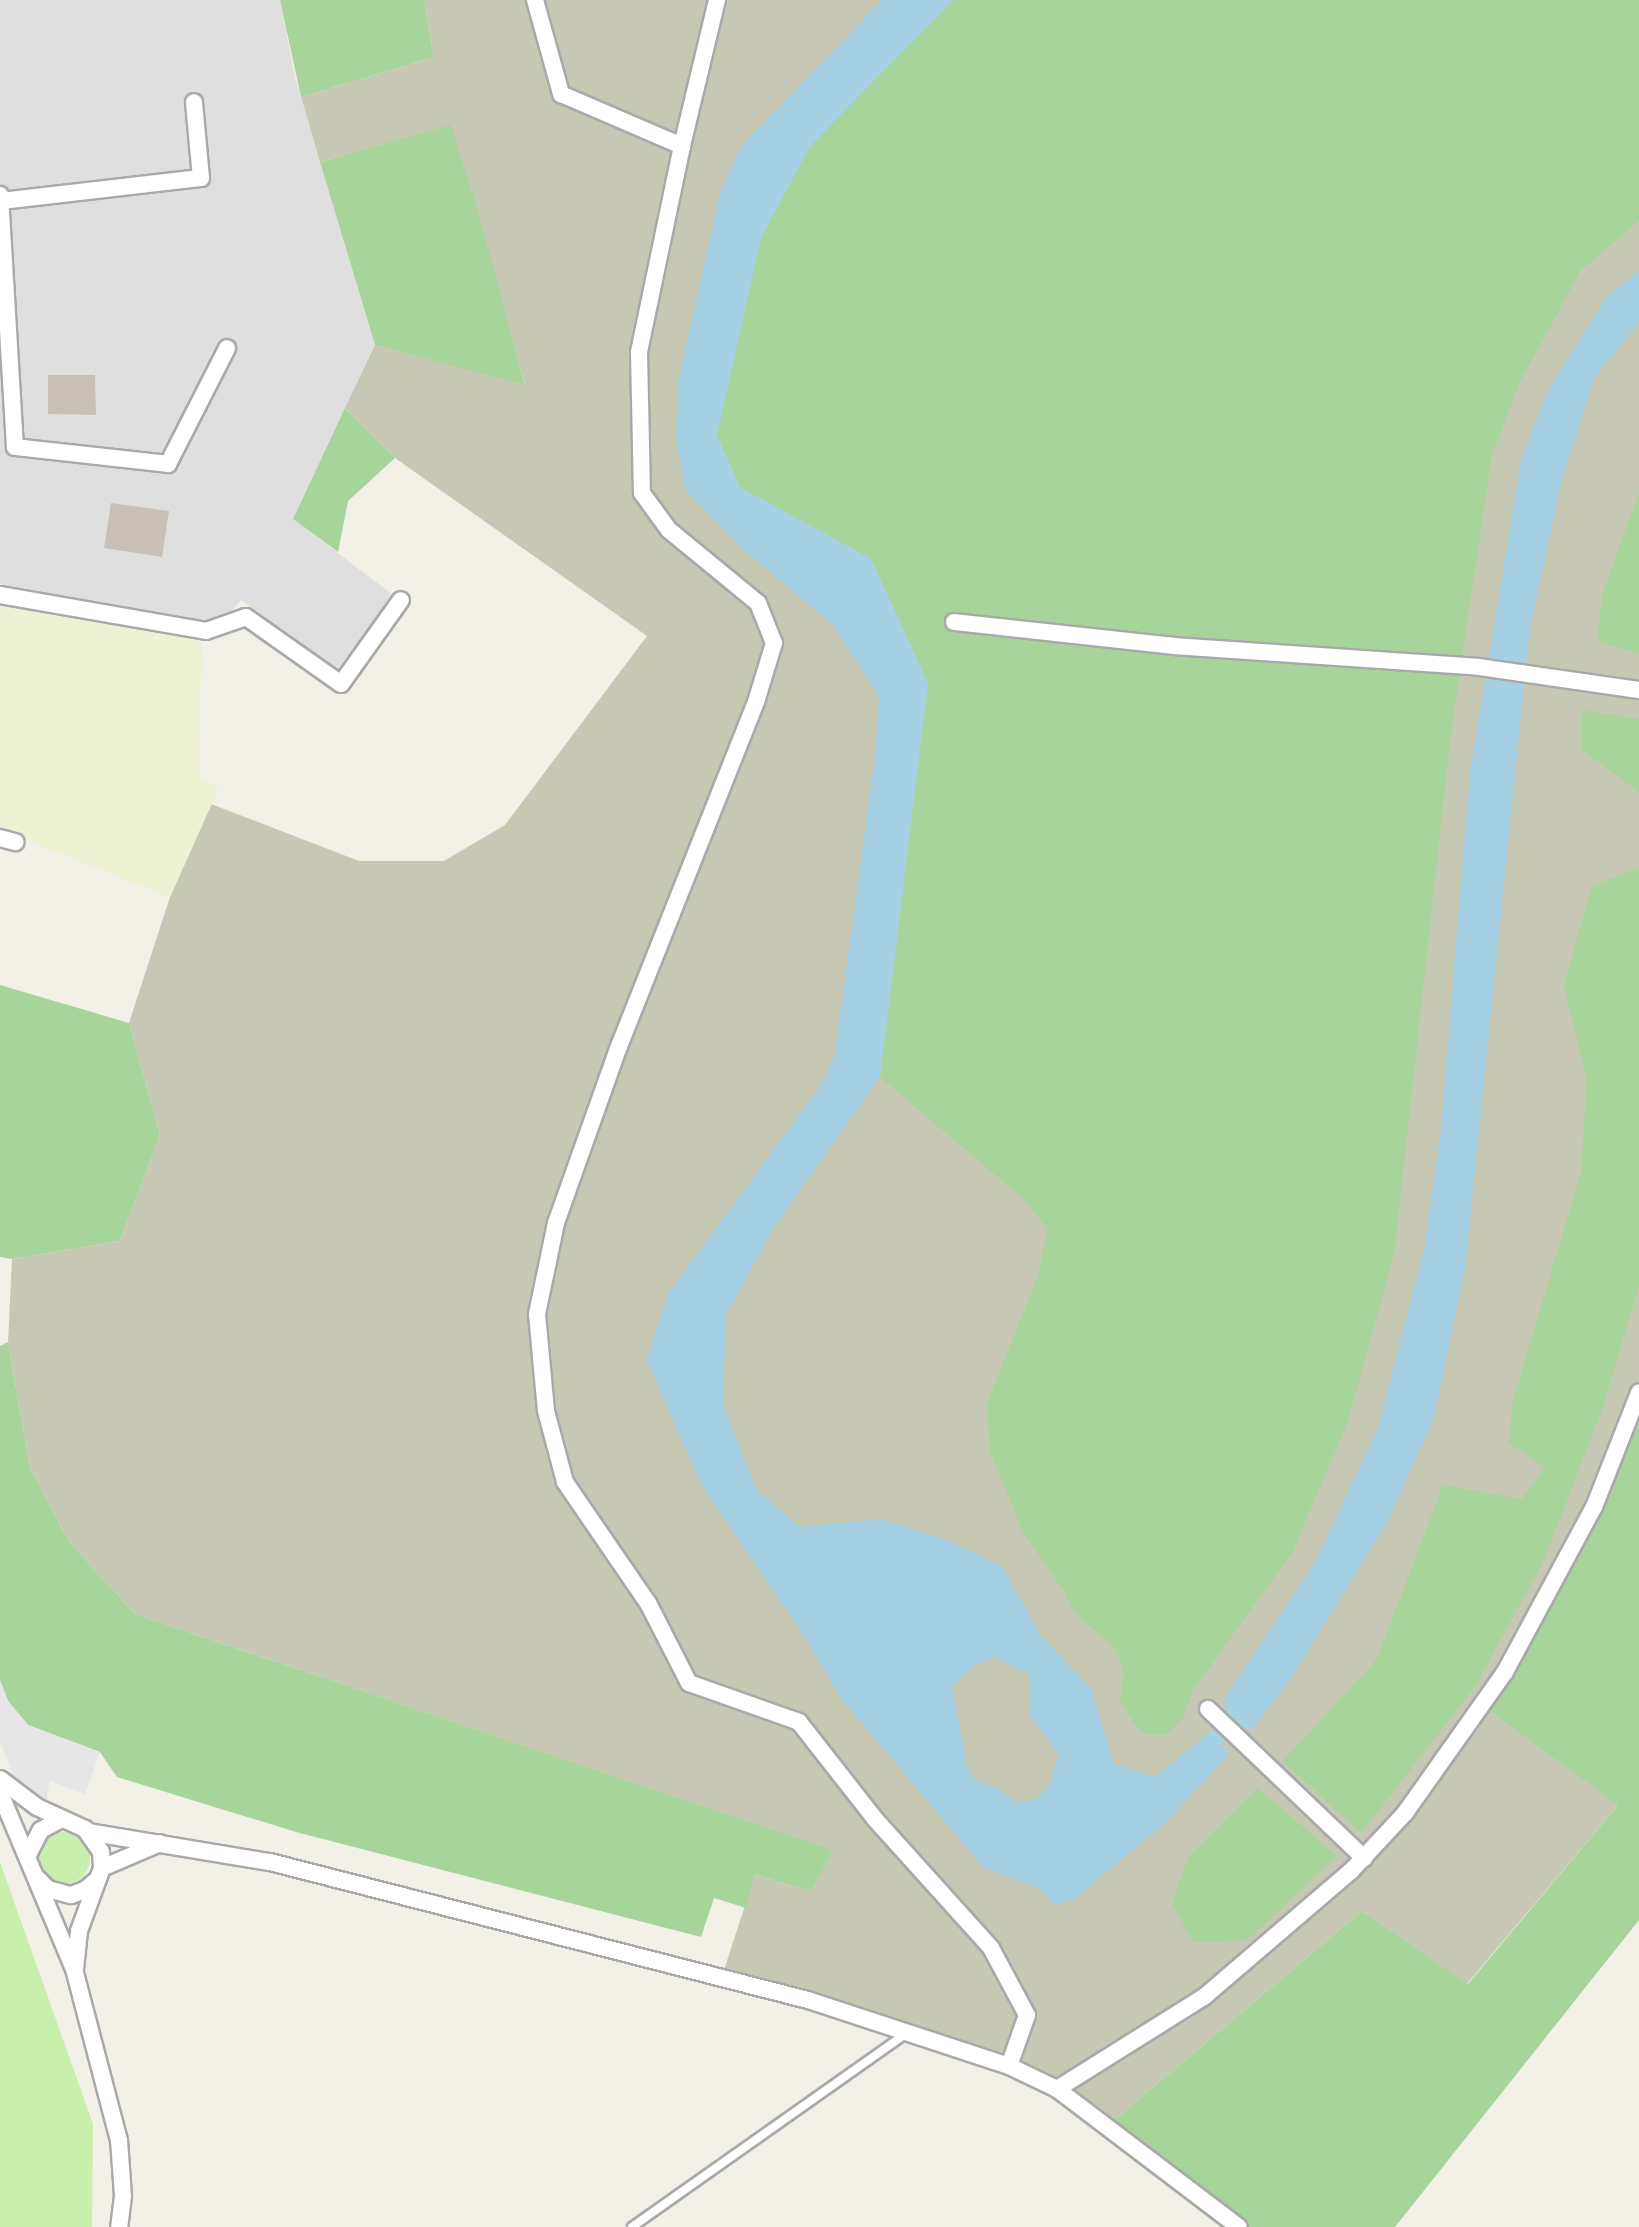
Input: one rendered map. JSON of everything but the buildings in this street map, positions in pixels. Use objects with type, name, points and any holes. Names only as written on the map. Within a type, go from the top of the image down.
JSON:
[{"type":"street","points":[[535,0],[561,94],[682,146]]},
{"type":"street","points":[[717,0],[682,146],[639,352],[642,493],[669,530],[758,603],[774,643],[756,702],[619,1046],[556,1223],[537,1314],[546,1411],[565,1482],[648,1603],[689,1683],[799,1722],[875,1819],[991,1948],[1027,2015],[1009,2066]]},
{"type":"street","points":[[194,102],[201,178],[0,198],[15,447],[168,464],[227,348]]},
{"type":"street","points":[[0,595],[206,631],[246,617],[341,684],[401,600]]},
{"type":"street","points":[[954,622],[1174,646],[1479,667],[1639,690]]},
{"type":"street","points":[[1057,2089],[1205,1996],[1364,1858],[1405,1813],[1505,1672],[1594,1507],[1639,1393]]},
{"type":"street","points":[[1208,1709],[1364,1858]]},
{"type":"street","points":[[0,1779],[37,1807],[88,1832],[270,1862],[808,2000],[1009,2066],[1057,2089],[1239,2227]]},
{"type":"street","points":[[0,1793],[74,1969],[119,2140],[123,2196],[119,2227]]},
{"type":"street","points":[[28,1855],[41,1830],[62,1819]]},
{"type":"street","points":[[74,1969],[79,1931],[99,1874],[101,1852],[88,1832]]},
{"type":"street","points":[[37,1878],[48,1889],[71,1895],[85,1890],[99,1874],[162,1843]]},
{"type":"lane","points":[[632,2227],[909,2032]]},
{"type":"shaded area","points":[[0,0],[280,0],[295,78],[375,345],[293,519],[393,595],[337,670],[241,600],[225,619],[202,622],[0,584]]},
{"type":"shaded area","points":[[424,0],[1639,0],[1639,1393],[1618,1805],[1467,1984],[1362,1911],[1113,2121],[1050,2085],[721,1979],[755,1875],[811,1891],[832,1850],[135,1614],[70,1543],[30,1468],[8,1342],[12,1259],[120,1241],[160,1135],[129,1023],[170,897],[211,804],[359,861],[444,861],[505,825],[647,636],[395,458],[345,408],[375,345],[525,384],[451,126],[320,162],[301,97],[434,57]]},
{"type":"shaded area","points":[[0,604],[202,642],[199,778],[219,788],[170,897],[0,829]]},
{"type":"shaded area","points":[[0,1680],[8,1701],[28,1725],[100,1752],[85,1794],[50,1781],[47,1794],[49,1813],[6,1783],[12,1771],[0,1742]]},
{"type":"green space","points":[[280,0],[424,0],[434,57],[301,97]]},
{"type":"green space","points":[[953,0],[1639,0],[1639,221],[1581,270],[1520,382],[1492,454],[1451,733],[1394,1255],[1347,1424],[1292,1553],[1193,1690],[1184,1716],[1166,1735],[1144,1734],[1133,1722],[1120,1700],[1124,1674],[1116,1650],[1073,1611],[1064,1591],[1024,1534],[990,1452],[987,1403],[1038,1276],[1048,1229],[1021,1197],[880,1077],[928,683],[871,559],[740,487],[716,435],[761,237],[810,146]]},
{"type":"green space","points":[[451,125],[525,385],[375,345],[320,162]]},
{"type":"green space","points":[[345,408],[395,458],[348,501],[338,552],[293,519]]},
{"type":"green space","points":[[1639,493],[1639,654],[1597,641],[1603,592]]},
{"type":"green space","points":[[1582,710],[1639,719],[1639,792],[1581,749]]},
{"type":"green space","points":[[1639,867],[1639,1285],[1603,1407],[1544,1560],[1475,1687],[1361,1833],[1283,1761],[1377,1659],[1443,1485],[1522,1499],[1545,1467],[1509,1443],[1513,1401],[1581,1173],[1587,1081],[1564,985],[1592,886]]},
{"type":"green space","points":[[0,985],[129,1023],[160,1135],[120,1241],[12,1259],[0,1257]]},
{"type":"green space","points":[[8,1342],[30,1468],[70,1543],[135,1614],[833,1850],[811,1891],[755,1875],[746,1908],[714,1898],[701,1937],[296,1832],[117,1777],[100,1752],[28,1725],[8,1701],[0,1680],[0,1346]]},
{"type":"green space","points":[[1639,1393],[1639,1920],[1395,2227],[1240,2227],[1100,2121],[1113,2121],[1362,1911],[1468,1984],[1618,1805],[1482,1705],[1594,1507]]},
{"type":"green space","points":[[1258,1788],[1337,1856],[1248,1940],[1193,1942],[1172,1903],[1189,1856]]},
{"type":"green space","points":[[64,1832],[83,1839],[90,1858],[83,1877],[64,1884],[45,1877],[38,1858],[45,1839]]},
{"type":"green space","points":[[0,1862],[93,2124],[92,2227],[0,2227]]},
{"type":"water","points":[[882,0],[953,0],[810,146],[761,238],[717,435],[740,487],[871,559],[928,683],[880,1077],[773,1229],[726,1315],[723,1404],[756,1489],[800,1527],[881,1519],[942,1538],[1003,1567],[1040,1635],[1091,1688],[1114,1764],[1155,1777],[1227,1717],[1224,1699],[1314,1564],[1378,1428],[1425,1245],[1441,1128],[1470,772],[1521,460],[1548,390],[1608,295],[1639,271],[1639,321],[1594,379],[1562,480],[1530,627],[1465,1269],[1434,1418],[1389,1519],[1293,1676],[1251,1730],[1235,1725],[1222,1744],[1229,1755],[1162,1826],[1074,1899],[1055,1906],[1038,1888],[983,1867],[839,1696],[805,1637],[702,1486],[647,1361],[668,1294],[826,1078],[835,1053],[874,764],[879,697],[832,624],[742,548],[685,490],[676,439],[678,381],[721,190],[741,146]],"holes":[[[994,1657],[1029,1674],[1030,1716],[1059,1754],[1050,1785],[1036,1799],[1016,1802],[999,1789],[975,1780],[967,1766],[952,1686],[973,1667]]]}]
